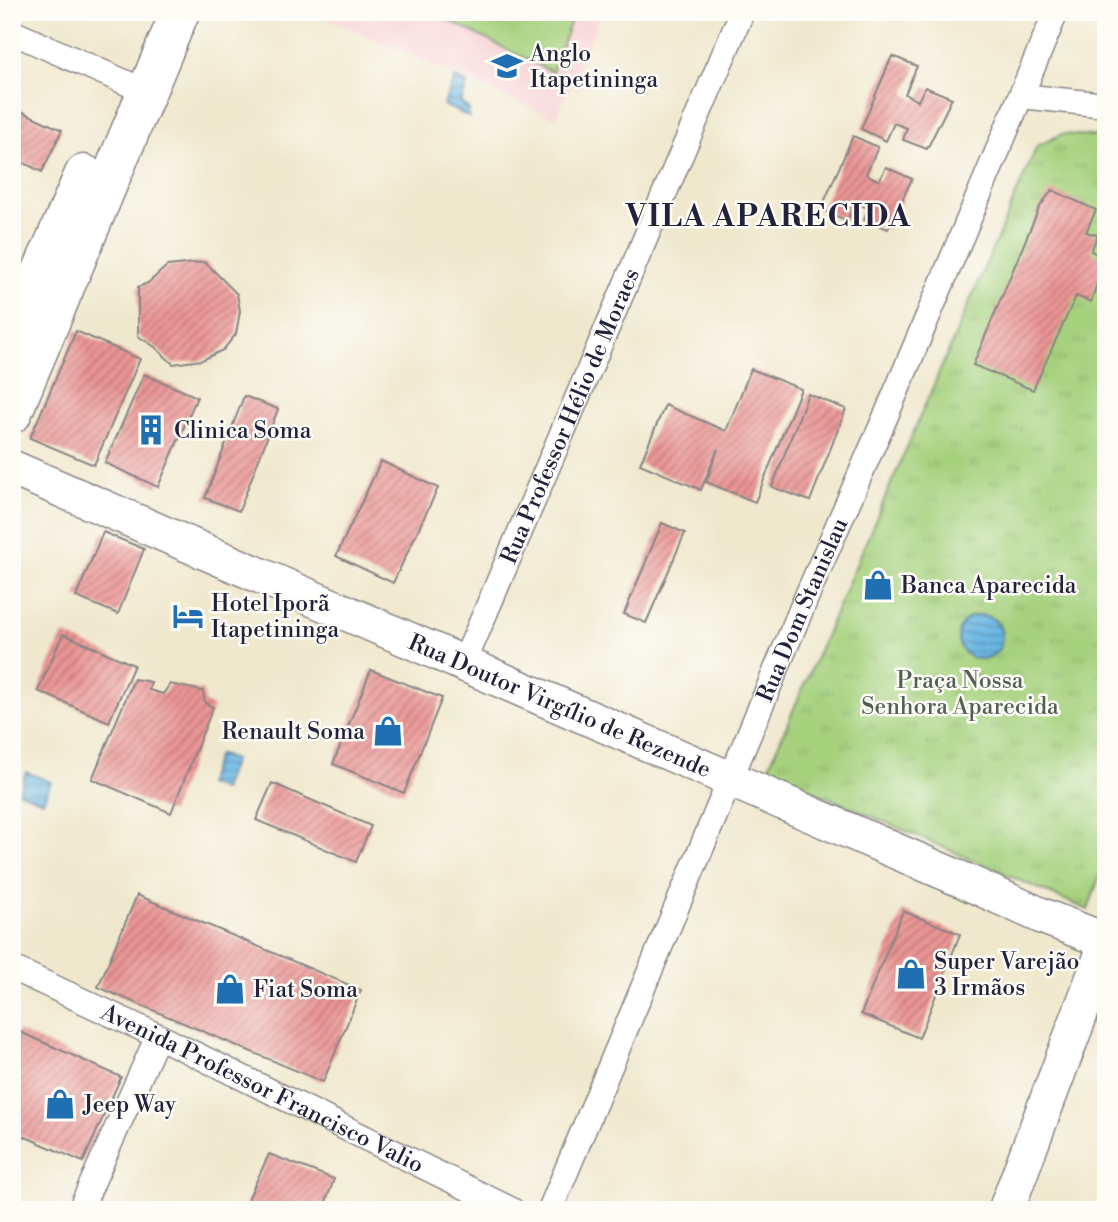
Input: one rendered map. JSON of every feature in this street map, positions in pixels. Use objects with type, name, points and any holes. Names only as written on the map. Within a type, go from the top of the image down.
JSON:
[{"type":"main road","points":[[151,51],[155,12]]},
{"type":"main road","points":[[12,414],[151,51],[180,12]]},
{"type":"main road","points":[[12,339],[136,87]]},
{"type":"main road","name":"Rua Doutor Virgílio de Rezende","points":[[12,468],[1106,943]]},
{"type":"main road","points":[[1006,1210],[1106,943]]},
{"type":"street","name":"Rua Professor Hélio de Moraes","points":[[463,664],[742,12]]},
{"type":"street","name":"Rua Dom Stanislau","points":[[550,1210],[1056,12]]},
{"type":"street","points":[[12,32],[136,87]]},
{"type":"street","points":[[1021,96],[1106,105]]},
{"type":"street","name":"Avenida Professor Francisco Valio","points":[[12,968],[158,1036],[512,1210]]},
{"type":"street","points":[[80,1210],[158,1036]]},
{"type":"shaded area","name":"Anglo Itapetininga","points":[[313,12],[602,12],[556,119]]},
{"type":"green space","points":[[432,12],[574,12],[552,72]]},
{"type":"green space","name":"Praça Nossa Senhora Aparecida","points":[[1062,134],[1106,137],[1106,857],[1088,910],[767,771],[1037,146]]},
{"type":"water","points":[[455,78],[467,83],[461,103],[469,109],[469,117],[443,105]]},
{"type":"water","points":[[980,615],[989,616],[996,621],[1001,628],[1001,646],[996,653],[989,658],[980,659],[971,658],[964,653],[959,646],[958,637],[959,628],[964,621],[971,616]]},
{"type":"water","points":[[218,754],[234,760],[223,790],[207,784]]},
{"type":"water","points":[[26,772],[51,782],[43,801],[19,792]]},
{"type":"building","points":[[892,56],[917,66],[905,94],[918,101],[925,87],[952,98],[927,149],[903,140],[907,128],[894,123],[886,141],[861,129]]},
{"type":"building","points":[[12,107],[62,130],[42,172],[12,157]]},
{"type":"building","points":[[853,136],[878,147],[866,174],[879,181],[886,167],[912,179],[888,229],[864,220],[868,208],[855,203],[847,221],[821,209]]},
{"type":"building","points":[[1052,190],[1096,210],[1086,232],[1098,235],[1091,251],[1105,259],[1091,302],[1076,296],[1033,390],[973,365],[1039,208]]},
{"type":"building","points":[[205,262],[237,294],[240,311],[236,334],[223,350],[202,360],[173,364],[138,336],[138,287],[148,283],[167,266]]},
{"type":"building","points":[[76,331],[140,359],[94,465],[30,438]]},
{"type":"building","points":[[751,369],[801,389],[755,502],[706,482],[718,449],[701,490],[640,464],[665,405],[726,431]]},
{"type":"building","name":"Clinica Soma","points":[[144,374],[197,397],[158,487],[105,463]]},
{"type":"building","points":[[808,394],[846,409],[810,501],[772,487]]},
{"type":"building","points":[[244,396],[278,409],[239,511],[205,498]]},
{"type":"building","points":[[381,461],[438,488],[393,583],[336,556]]},
{"type":"building","points":[[662,523],[685,533],[646,623],[624,614]]},
{"type":"building","points":[[103,532],[144,549],[118,614],[76,597]]},
{"type":"building","points":[[63,634],[134,665],[109,722],[38,691]]},
{"type":"building","name":"Renault Soma","points":[[371,670],[442,698],[404,793],[333,764]]},
{"type":"building","points":[[134,679],[151,682],[149,690],[163,694],[170,684],[203,691],[205,703],[213,707],[171,813],[92,779]]},
{"type":"building","points":[[272,783],[371,826],[356,862],[256,820]]},
{"type":"building","name":"Fiat Soma","points":[[137,895],[361,990],[323,1082],[98,987]]},
{"type":"building","name":"Super Varejão 3 Irmãos","points":[[903,911],[960,934],[919,1038],[861,1014]]},
{"type":"building","name":"Jeep Way","points":[[18,1031],[121,1077],[83,1162],[12,1131],[12,1043]]},
{"type":"building","points":[[269,1154],[334,1179],[323,1210],[243,1210]]},
{"type":"place","name":"Anglo Itapetininga","points":[[507,66]]},
{"type":"place","name":"Clinica Soma","points":[[151,430]]},
{"type":"place","name":"Banca Aparecida","points":[[878,585]]},
{"type":"place","name":"Hotel Iporã Itapetininga","points":[[188,616]]},
{"type":"place","name":"Renault Soma","points":[[388,731]]},
{"type":"place","name":"Super Varejão 3 Irmãos","points":[[911,974]]},
{"type":"place","name":"Fiat Soma","points":[[230,989]]},
{"type":"place","name":"Jeep Way","points":[[60,1104]]},
{"type":"district","name":"VILA APARECIDA","points":[[769,216]]}]
